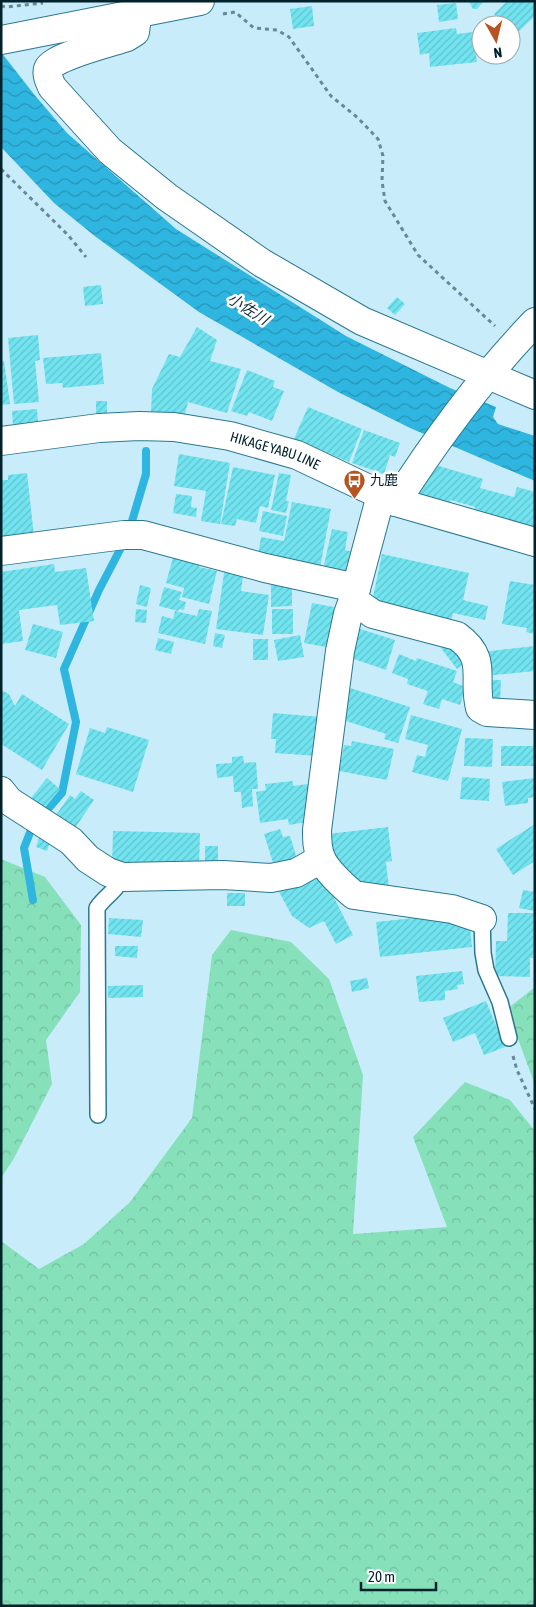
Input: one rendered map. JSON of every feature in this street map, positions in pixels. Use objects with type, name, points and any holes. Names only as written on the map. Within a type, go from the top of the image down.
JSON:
[{"type":"street","points":[[5,39],[134,14],[208,8]]},
{"type":"street","points":[[134,14],[135,32],[127,38],[64,57],[51,64],[47,70],[52,87],[110,151],[167,197],[262,263],[362,321],[484,378],[535,395]]},
{"type":"street","points":[[482,919],[452,910],[354,895],[345,888],[321,860],[317,844],[317,830],[340,651],[348,614],[389,498],[426,455],[484,378],[535,322]]},
{"type":"street","name":"HIKAGE YABU LINE","points":[[1,441],[99,428],[139,426],[174,427],[230,436],[297,455],[389,498],[535,542]]},
{"type":"street","points":[[1,552],[124,535],[142,535],[355,594],[373,614],[457,636],[467,643],[478,665],[477,698],[480,708],[487,712],[535,715]]},
{"type":"street","points":[[1,791],[9,801],[71,841],[88,859],[108,872],[122,877],[223,874],[271,878],[296,873],[321,860]]},
{"type":"lane","points":[[98,1115],[97,908],[101,901],[118,888],[122,877]]},
{"type":"lane","points":[[482,919],[482,953],[486,970],[500,1002],[509,1038]]},
{"type":"path","points":[[1,6],[44,2]]},
{"type":"path","points":[[208,8],[235,12],[254,28],[277,30],[289,37],[331,96],[358,118],[378,139],[383,156],[382,181],[386,201],[418,256],[455,287],[514,344]]},
{"type":"path","points":[[1,169],[68,235],[86,257]]},
{"type":"path","points":[[509,1038],[517,1070],[535,1109]]},
{"type":"green space","points":[[1,859],[45,877],[81,925],[80,992],[46,1040],[52,1084],[13,1160],[1,1178]]},
{"type":"green space","points":[[231,930],[291,942],[329,979],[363,1075],[353,1234],[447,1227],[413,1137],[465,1082],[510,1100],[535,1131],[535,1606],[1,1606],[1,1241],[39,1269],[84,1244],[130,1202],[192,1118],[212,955]]},
{"type":"green space","points":[[535,987],[535,1085],[507,1009]]},
{"type":"water","name":"小佐川","points":[[1,52],[67,133],[176,229],[346,336],[450,388],[496,407],[493,417],[498,424],[535,436],[535,481],[410,428],[338,392],[199,312],[96,237],[54,203],[1,147]]},
{"type":"building","points":[[469,1],[484,1],[477,9],[473,9]]},
{"type":"building","points":[[507,1],[535,1],[535,16],[521,29],[521,15],[494,14]]},
{"type":"building","points":[[456,3],[458,19],[439,22],[437,5]]},
{"type":"building","points":[[312,6],[314,26],[293,29],[290,9]]},
{"type":"building","points":[[456,28],[457,34],[471,32],[471,63],[430,67],[429,53],[420,55],[417,33]]},
{"type":"building","points":[[101,285],[103,304],[85,306],[83,287]]},
{"type":"building","points":[[397,297],[405,304],[395,315],[387,308]]},
{"type":"building","points":[[197,327],[217,340],[210,361],[241,369],[227,413],[188,402],[185,414],[151,412],[152,389],[169,354],[180,357]]},
{"type":"building","points":[[38,335],[40,360],[35,361],[39,402],[14,404],[8,338]]},
{"type":"building","points":[[101,353],[104,384],[63,388],[62,383],[46,384],[43,358]]},
{"type":"building","points":[[1,361],[4,361],[10,404],[1,405]]},
{"type":"building","points":[[247,370],[275,381],[273,387],[284,391],[272,421],[249,412],[247,416],[231,411]]},
{"type":"building","points":[[96,401],[107,401],[107,415],[96,415]]},
{"type":"building","points":[[308,407],[362,429],[349,462],[294,439]]},
{"type":"building","points":[[37,409],[38,422],[13,425],[12,411]]},
{"type":"building","points":[[364,430],[400,443],[395,457],[390,455],[384,474],[352,463]]},
{"type":"building","points":[[179,454],[230,463],[220,524],[201,521],[206,491],[174,486]]},
{"type":"building","points":[[432,464],[483,479],[480,488],[514,497],[517,487],[535,492],[535,529],[474,512],[475,507],[451,500],[449,505],[417,496]]},
{"type":"building","points":[[233,467],[275,475],[268,508],[260,506],[256,523],[237,519],[235,526],[221,524]]},
{"type":"building","points":[[27,473],[34,536],[1,547],[1,480],[8,480],[8,475]]},
{"type":"building","points":[[279,473],[291,475],[286,501],[289,501],[286,513],[271,510]]},
{"type":"building","points":[[176,494],[192,496],[191,507],[197,508],[196,517],[173,513]]},
{"type":"building","points":[[292,502],[331,509],[319,573],[257,561],[261,537],[284,541]]},
{"type":"building","points":[[263,511],[287,516],[283,536],[259,531]]},
{"type":"building","points":[[332,529],[348,532],[345,550],[358,553],[353,574],[322,574]]},
{"type":"building","points":[[174,554],[201,561],[199,567],[217,571],[209,604],[182,597],[184,588],[166,583]]},
{"type":"building","points":[[382,554],[469,573],[463,600],[488,606],[485,620],[453,613],[450,625],[371,607]]},
{"type":"building","points":[[54,564],[55,572],[86,568],[94,621],[60,625],[57,605],[19,610],[23,641],[1,644],[1,572]]},
{"type":"building","points":[[225,566],[244,569],[241,591],[269,595],[263,635],[216,629]]},
{"type":"building","points":[[292,580],[292,606],[271,607],[271,581]]},
{"type":"building","points":[[510,581],[535,585],[535,634],[526,632],[527,628],[502,624]]},
{"type":"building","points":[[140,585],[151,588],[147,607],[136,604]]},
{"type":"building","points":[[164,587],[182,592],[179,600],[186,602],[184,610],[179,609],[178,611],[159,606]]},
{"type":"building","points":[[312,603],[339,608],[331,648],[304,643]]},
{"type":"building","points":[[136,609],[147,610],[146,623],[135,622]]},
{"type":"building","points":[[199,609],[212,611],[205,644],[158,633],[162,616],[173,619],[175,611],[197,616]]},
{"type":"building","points":[[272,609],[293,609],[293,634],[272,634]]},
{"type":"building","points":[[33,624],[63,632],[56,658],[25,650]]},
{"type":"building","points":[[357,628],[395,640],[386,670],[348,657]]},
{"type":"building","points":[[215,633],[225,635],[222,648],[213,646]]},
{"type":"building","points":[[300,635],[304,657],[278,661],[274,640]]},
{"type":"building","points":[[158,638],[174,642],[171,654],[155,650]]},
{"type":"building","points":[[253,639],[268,639],[268,660],[253,660]]},
{"type":"building","points":[[450,641],[466,662],[457,669],[441,648]]},
{"type":"building","points":[[535,646],[535,671],[484,676],[482,652]]},
{"type":"building","points":[[399,654],[416,661],[417,658],[457,671],[453,682],[466,687],[460,705],[442,699],[439,709],[423,704],[428,691],[407,684],[408,679],[392,673]]},
{"type":"building","points":[[486,680],[501,680],[500,705],[485,704]]},
{"type":"building","points":[[347,687],[410,707],[398,743],[384,739],[386,734],[337,718]]},
{"type":"building","points":[[1,690],[9,694],[15,706],[22,694],[69,724],[42,770],[1,744]]},
{"type":"building","points":[[273,713],[321,717],[318,756],[275,753],[276,739],[271,739]]},
{"type":"building","points":[[411,715],[462,729],[448,781],[412,772],[417,755],[425,757],[428,745],[405,739]]},
{"type":"building","points":[[107,727],[149,740],[133,792],[76,774],[90,728],[105,733]]},
{"type":"building","points":[[465,738],[493,739],[492,767],[464,766]]},
{"type":"building","points":[[352,741],[394,749],[387,780],[339,771],[344,745],[351,746]]},
{"type":"building","points":[[501,746],[535,746],[535,766],[501,766]]},
{"type":"building","points":[[243,756],[244,763],[256,762],[258,789],[252,789],[253,806],[242,808],[241,792],[234,792],[233,776],[217,778],[216,764],[232,763],[232,757]]},
{"type":"building","points":[[462,777],[490,779],[489,801],[460,799]]},
{"type":"building","points":[[47,778],[60,789],[44,809],[31,798]]},
{"type":"building","points":[[535,778],[535,797],[528,798],[528,803],[505,806],[502,782]]},
{"type":"building","points":[[293,781],[293,786],[308,784],[313,821],[289,825],[288,819],[260,823],[256,792],[266,790],[265,784]]},
{"type":"building","points":[[81,791],[94,800],[73,831],[54,818],[70,795],[75,799]]},
{"type":"building","points":[[535,824],[535,861],[513,875],[496,849]]},
{"type":"building","points":[[388,827],[392,861],[386,862],[389,888],[352,885],[338,868],[336,856],[331,857],[328,834]]},
{"type":"building","points":[[280,829],[283,837],[290,836],[299,865],[276,872],[264,834]]},
{"type":"building","points":[[113,831],[200,833],[199,868],[112,866]]},
{"type":"building","points":[[41,832],[52,836],[47,851],[36,847]]},
{"type":"building","points":[[205,846],[218,846],[218,864],[205,864]]},
{"type":"building","points":[[321,872],[353,935],[336,944],[324,921],[309,928],[292,916],[277,888]]},
{"type":"building","points":[[523,890],[535,892],[534,911],[519,908]]},
{"type":"building","points":[[227,893],[245,893],[245,906],[227,906]]},
{"type":"building","points":[[508,913],[534,913],[534,958],[530,958],[530,977],[495,976],[496,941],[507,941]]},
{"type":"building","points":[[433,916],[470,927],[472,947],[380,957],[376,922]]},
{"type":"building","points":[[109,918],[143,920],[141,937],[108,934]]},
{"type":"building","points":[[115,946],[138,946],[137,958],[115,956]]},
{"type":"building","points":[[462,971],[464,984],[457,985],[458,989],[445,991],[445,1000],[419,1002],[416,976]]},
{"type":"building","points":[[367,978],[369,988],[352,992],[350,981]]},
{"type":"building","points":[[143,985],[143,997],[108,998],[108,986]]},
{"type":"building","points":[[486,1001],[505,1047],[484,1055],[475,1033],[453,1042],[443,1018]]},
{"type":"waterway","points":[[130,528],[146,474],[146,451]]},
{"type":"waterway","points":[[42,816],[62,793],[76,722],[64,669],[99,590],[124,542]]},
{"type":"waterway","points":[[31,830],[24,848],[33,900]]},
{"type":"place","name":"九鹿","points":[[354,499]]}]
